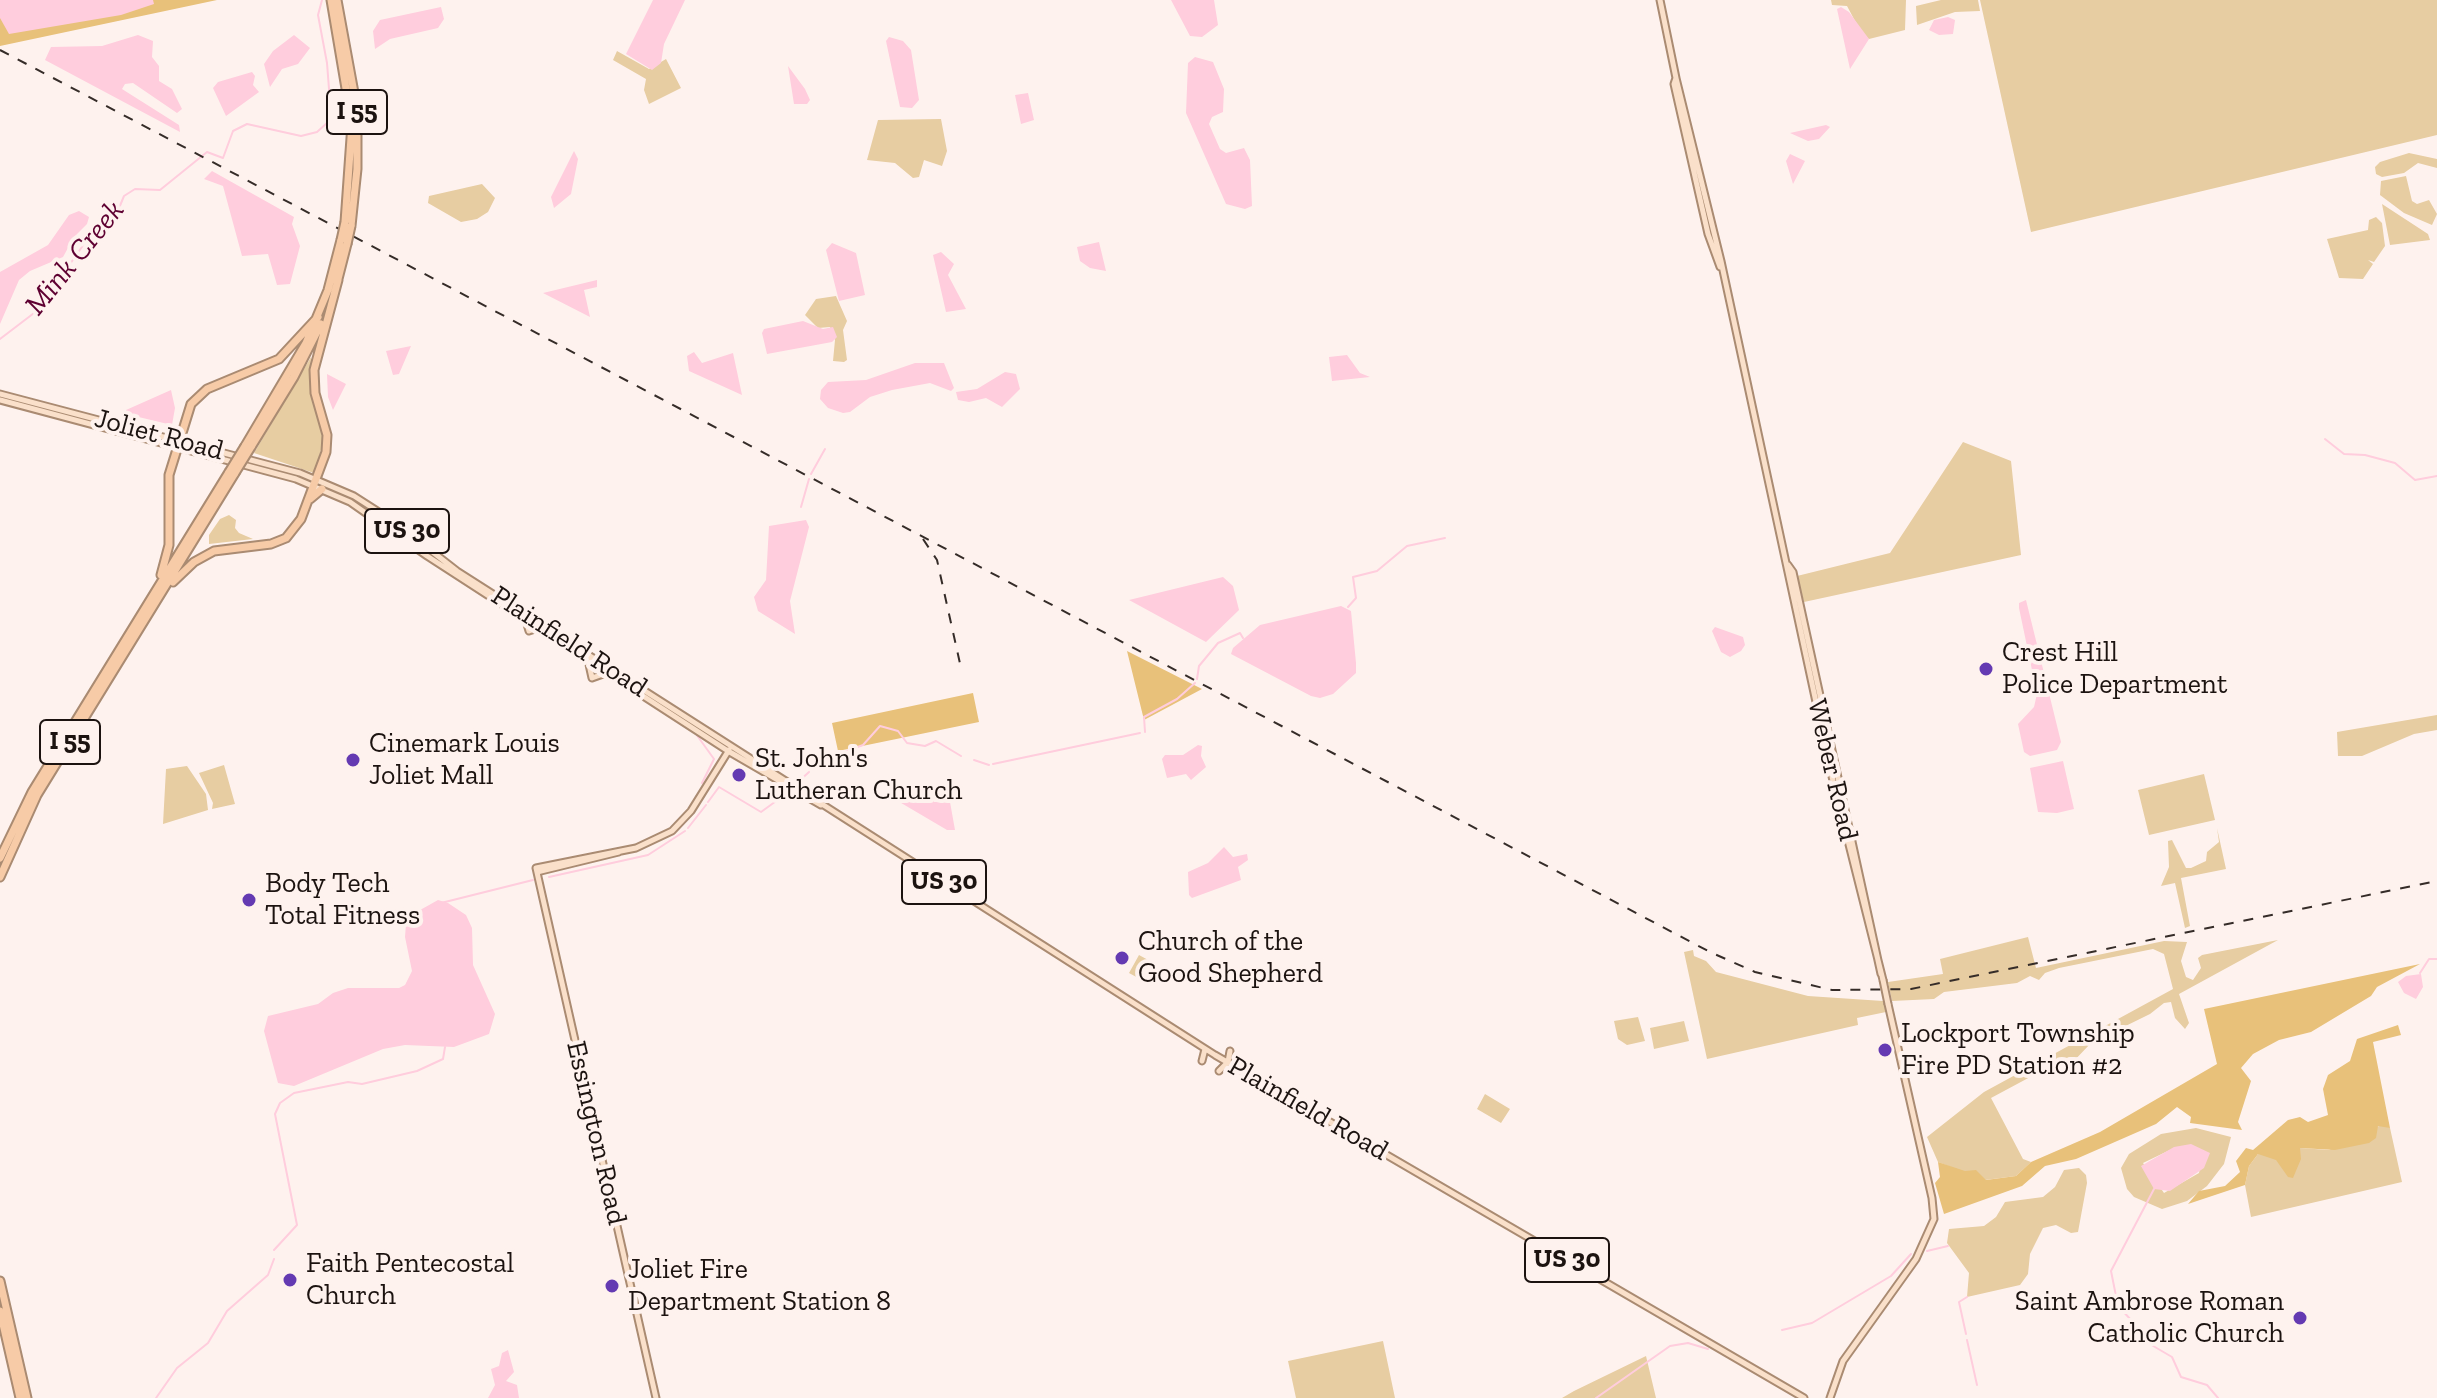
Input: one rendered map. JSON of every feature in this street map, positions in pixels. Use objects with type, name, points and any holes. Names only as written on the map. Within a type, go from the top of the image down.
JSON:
[{"type":"highway","name":"I 55","points":[[331,0],[352,124],[348,224]]},
{"type":"highway","name":"I 55","points":[[0,858],[32,792],[310,349],[338,280],[359,137],[354,80],[337,0]]},
{"type":"highway","name":"I 55","points":[[248,446],[298,359],[318,317],[344,242]]},
{"type":"highway","points":[[150,613],[177,577],[201,557],[228,548],[271,544],[286,538],[296,527],[317,484],[327,443],[314,382],[315,360],[338,280]]},
{"type":"highway","points":[[153,595],[169,545],[168,485],[186,413],[200,394],[279,359],[318,317]]},
{"type":"highway","name":"I 55","points":[[0,877],[28,811],[150,613],[232,472]]},
{"type":"highway","points":[[0,1281],[27,1398]]},
{"type":"highway","points":[[0,1311],[20,1398]]},
{"type":"main road","name":"Weber Road","points":[[1660,0],[1676,78],[1674,84],[1708,234],[1720,267],[1788,564],[1787,573],[1833,781],[1882,977],[1934,1208],[1930,1233],[1916,1259],[1854,1342],[1830,1398]]},
{"type":"main road","name":"Joliet Road","points":[[0,394],[317,484]]},
{"type":"main road","name":"Joliet Road","points":[[0,400],[178,443]]},
{"type":"main road","name":"Plainfield Road","points":[[317,484],[369,513],[460,578],[719,745],[730,748],[737,756],[822,805]]},
{"type":"main road","name":"Plainfield Road","points":[[317,484],[374,508],[457,571],[730,748],[1205,1048],[1804,1398]]},
{"type":"main road","points":[[460,578],[462,588]]},
{"type":"main road","points":[[588,659],[592,678],[610,673]]},
{"type":"main road","points":[[719,745],[723,760]]},
{"type":"main road","points":[[723,760],[730,748]]},
{"type":"main road","points":[[723,760],[737,756]]},
{"type":"main road","name":"Essington Road","points":[[656,1398],[537,870],[636,848],[672,831],[691,811],[723,760]]},
{"type":"main road","points":[[1202,1061],[1205,1048]]},
{"type":"main road","points":[[1219,1071],[1228,1062],[1230,1051]]},
{"type":"shaded area","points":[[0,0],[217,0],[0,46]]},
{"type":"shaded area","points":[[0,0],[153,0],[154,4],[121,15],[9,34],[0,18]]},
{"type":"shaded area","points":[[653,0],[685,0],[664,44],[661,63],[652,70],[626,54]]},
{"type":"shaded area","points":[[1171,0],[1214,0],[1218,25],[1202,37],[1190,36]]},
{"type":"shaded area","points":[[1831,0],[1906,0],[1905,30],[1869,39],[1862,34],[1847,6],[1832,5]]},
{"type":"shaded area","points":[[1941,0],[1978,0],[1980,11],[1955,12],[1917,25],[1916,6]]},
{"type":"shaded area","points":[[1980,0],[2437,0],[2437,135],[2031,232]]},
{"type":"shaded area","points":[[441,7],[444,19],[438,28],[390,39],[375,49],[373,31],[380,20]]},
{"type":"shaded area","points":[[1841,7],[1849,12],[1869,39],[1850,69],[1837,9]]},
{"type":"shaded area","points":[[1948,17],[1955,20],[1953,34],[1939,35],[1929,30],[1934,20]]},
{"type":"shaded area","points":[[138,35],[153,41],[152,57],[159,66],[159,81],[172,89],[182,109],[177,113],[133,83],[125,84],[122,89],[179,125],[180,132],[45,60],[51,47],[102,46]]},
{"type":"shaded area","points":[[294,35],[310,48],[298,64],[282,69],[270,87],[264,64],[273,51]]},
{"type":"shaded area","points":[[889,37],[903,41],[911,50],[919,100],[912,108],[900,107],[886,41]]},
{"type":"shaded area","points":[[617,51],[649,69],[666,59],[681,88],[649,104],[644,90],[646,79],[613,60]]},
{"type":"shaded area","points":[[1195,57],[1213,62],[1224,89],[1223,112],[1212,117],[1209,124],[1220,149],[1226,153],[1244,148],[1250,160],[1252,206],[1245,209],[1226,204],[1186,113],[1188,63]]},
{"type":"shaded area","points":[[788,66],[805,89],[810,100],[807,104],[794,104]]},
{"type":"shaded area","points":[[252,72],[255,76],[253,85],[259,92],[226,116],[213,88],[218,82]]},
{"type":"shaded area","points":[[1028,93],[1034,120],[1021,124],[1015,95]]},
{"type":"shaded area","points":[[941,119],[947,151],[942,166],[924,160],[919,177],[913,178],[895,163],[867,160],[878,120]]},
{"type":"shaded area","points":[[1826,125],[1830,127],[1819,139],[1808,141],[1790,133]]},
{"type":"shaded area","points":[[574,151],[578,159],[571,194],[554,208],[551,197]]},
{"type":"shaded area","points":[[2409,153],[2437,159],[2437,168],[2418,163],[2404,173],[2382,177],[2376,174],[2375,167],[2380,162]]},
{"type":"shaded area","points":[[1790,154],[1805,161],[1793,184],[1786,161]]},
{"type":"shaded area","points":[[212,171],[294,217],[292,224],[300,246],[290,284],[277,285],[268,254],[242,256],[223,186],[204,179]]},
{"type":"shaded area","points":[[2406,176],[2412,201],[2417,204],[2429,200],[2437,214],[2432,225],[2404,213],[2380,195],[2381,181]]},
{"type":"shaded area","points":[[482,184],[495,198],[488,212],[477,219],[461,222],[428,203],[429,196]]},
{"type":"shaded area","points":[[2382,204],[2428,234],[2430,240],[2390,245]]},
{"type":"shaded area","points":[[79,211],[89,217],[87,224],[74,237],[63,257],[30,271],[19,280],[0,324],[0,272],[48,245],[69,215]]},
{"type":"shaded area","points":[[2376,217],[2382,223],[2385,246],[2374,262],[2368,260],[2373,264],[2363,279],[2339,278],[2327,239],[2368,230],[2369,220]]},
{"type":"shaded area","points":[[1099,242],[1106,271],[1090,268],[1080,261],[1077,247]]},
{"type":"shaded area","points":[[832,243],[856,253],[865,295],[839,301],[826,250]]},
{"type":"shaded area","points":[[941,252],[954,264],[948,275],[966,309],[946,312],[933,255]]},
{"type":"shaded area","points":[[597,280],[597,287],[584,290],[590,317],[543,293]]},
{"type":"shaded area","points":[[836,296],[847,321],[843,330],[847,360],[844,362],[833,361],[835,340],[830,327],[818,328],[805,315],[816,299]]},
{"type":"shaded area","points":[[803,321],[823,329],[833,327],[837,337],[832,342],[767,354],[762,333],[764,329]]},
{"type":"shaded area","points":[[411,346],[399,374],[393,375],[386,351]]},
{"type":"shaded area","points":[[694,352],[702,363],[733,353],[742,395],[689,371],[687,356]]},
{"type":"shaded area","points":[[1347,355],[1360,373],[1370,377],[1332,381],[1329,357]]},
{"type":"shaded area","points":[[311,357],[310,386],[324,440],[314,473],[254,453]]},
{"type":"shaded area","points":[[915,363],[944,363],[954,388],[951,391],[930,383],[892,390],[870,397],[850,412],[843,413],[828,408],[820,399],[821,390],[828,382],[866,380]]},
{"type":"shaded area","points":[[1005,372],[1016,374],[1020,389],[1002,407],[986,398],[969,402],[958,400],[956,392],[977,389]]},
{"type":"shaded area","points":[[327,374],[346,384],[333,410],[328,397]]},
{"type":"shaded area","points":[[171,390],[175,408],[172,425],[126,414],[126,410]]},
{"type":"shaded area","points":[[1963,442],[2011,461],[2021,555],[1804,602],[1797,576],[1890,553]]},
{"type":"shaded area","points":[[229,515],[236,520],[235,528],[239,533],[253,539],[209,544],[209,535],[220,519]]},
{"type":"shaded area","points":[[806,520],[809,527],[790,601],[795,634],[758,611],[754,597],[766,580],[769,526]]},
{"type":"shaded area","points":[[1223,577],[1233,586],[1239,610],[1206,642],[1129,600]]},
{"type":"shaded area","points":[[2026,600],[2061,742],[2057,750],[2030,756],[2024,752],[2018,724],[2034,707],[2037,694],[2019,608],[2019,603]]},
{"type":"shaded area","points":[[1341,606],[1351,611],[1356,673],[1333,694],[1320,698],[1311,696],[1231,654],[1233,648],[1260,625]]},
{"type":"shaded area","points":[[1715,627],[1743,637],[1745,645],[1741,651],[1730,657],[1721,652],[1712,631]]},
{"type":"shaded area","points":[[1127,651],[1202,689],[1144,720]]},
{"type":"shaded area","points":[[973,693],[979,722],[838,751],[832,723]]},
{"type":"shaded area","points":[[2437,715],[2437,730],[2414,734],[2362,756],[2338,756],[2337,732]]},
{"type":"shaded area","points":[[1198,745],[1202,746],[1201,756],[1206,767],[1191,780],[1186,774],[1167,778],[1162,759],[1165,755],[1183,755]]},
{"type":"shaded area","points":[[2063,761],[2074,809],[2057,813],[2038,812],[2030,768]]},
{"type":"shaded area","points":[[224,765],[235,804],[212,809],[213,803],[199,773]]},
{"type":"shaded area","points":[[187,766],[206,794],[208,810],[163,824],[166,769]]},
{"type":"shaded area","points":[[2204,774],[2215,820],[2149,835],[2138,790]]},
{"type":"shaded area","points":[[929,788],[934,802],[950,802],[955,830],[947,830],[891,797]]},
{"type":"shaded area","points":[[2217,828],[2226,869],[2181,878],[2190,926],[2185,928],[2175,883],[2161,886],[2169,867],[2168,841],[2172,840],[2186,868],[2191,868],[2206,861],[2207,852],[2219,842]]},
{"type":"shaded area","points":[[1224,847],[1233,857],[1247,854],[1248,860],[1238,867],[1241,880],[1192,898],[1189,895],[1188,872],[1208,863]]},
{"type":"shaded area","points":[[438,900],[466,915],[472,928],[473,965],[495,1014],[489,1034],[454,1047],[405,1045],[383,1049],[294,1086],[278,1083],[264,1031],[268,1016],[318,1004],[333,993],[348,988],[399,988],[405,985],[412,971],[405,937],[406,924],[413,914]]},
{"type":"shaded area","points":[[2028,937],[2036,968],[2164,941],[2187,942],[2181,961],[2186,977],[2193,980],[2201,968],[2198,958],[2202,955],[2278,940],[2179,994],[2189,1023],[2185,1029],[2175,1018],[2171,1002],[2164,1003],[2150,1014],[2091,1043],[2071,1064],[2060,1061],[1991,1098],[2023,1159],[2031,1162],[2016,1176],[1985,1180],[1938,1162],[1927,1137],[1984,1092],[2173,989],[2164,954],[2153,949],[2059,968],[2045,973],[2039,980],[2030,976],[2017,983],[1944,992],[1934,999],[1892,1001],[1888,982],[1943,974],[1940,959]]},
{"type":"shaded area","points":[[1693,950],[1694,956],[1706,961],[1716,972],[1808,996],[1883,1001],[1886,1012],[1857,1018],[1858,1025],[1707,1059],[1684,952]]},
{"type":"shaded area","points":[[1139,955],[1150,961],[1140,979],[1129,973]]},
{"type":"shaded area","points":[[2420,964],[2377,987],[2371,996],[2311,1032],[2279,1040],[2253,1054],[2241,1068],[2251,1081],[2238,1122],[2242,1130],[2190,1123],[2191,1117],[2177,1107],[2156,1124],[2076,1159],[2045,1166],[2022,1186],[1944,1214],[1935,1183],[1940,1177],[1938,1162],[1965,1171],[1976,1170],[1986,1180],[2016,1176],[2031,1162],[2100,1132],[2217,1064],[2204,1009]]},
{"type":"shaded area","points":[[2421,974],[2423,987],[2416,999],[2404,993],[2398,982],[2406,976]]},
{"type":"shaded area","points":[[1638,1017],[1645,1041],[1627,1045],[1618,1039],[1614,1021]]},
{"type":"shaded area","points":[[1684,1021],[1689,1041],[1654,1049],[1650,1028]]},
{"type":"shaded area","points":[[2398,1025],[2401,1035],[2373,1042],[2390,1128],[2378,1126],[2376,1138],[2369,1143],[2335,1150],[2300,1148],[2301,1159],[2293,1178],[2288,1177],[2276,1160],[2258,1154],[2249,1166],[2245,1185],[2188,1204],[2199,1191],[2225,1186],[2240,1172],[2236,1161],[2246,1148],[2253,1150],[2288,1120],[2300,1117],[2308,1122],[2328,1115],[2323,1089],[2328,1075],[2350,1061],[2357,1039]]},
{"type":"shaded area","points":[[1485,1094],[1510,1109],[1501,1123],[1477,1109]]},
{"type":"shaded area","points":[[2383,1124],[2390,1128],[2402,1182],[2251,1217],[2245,1185],[2249,1166],[2258,1154],[2300,1148],[2329,1150]]},
{"type":"shaded area","points":[[2196,1128],[2231,1137],[2224,1164],[2207,1186],[2187,1201],[2162,1209],[2134,1197],[2127,1189],[2121,1168],[2129,1154],[2161,1134]],"holes":[[[2172,1149],[2204,1150],[2199,1173],[2164,1193],[2143,1163]]]},
{"type":"shaded area","points":[[2191,1144],[2210,1153],[2204,1168],[2170,1191],[2154,1189],[2141,1166],[2174,1147]]},
{"type":"shaded area","points":[[2079,1168],[2086,1175],[2087,1183],[2078,1232],[2071,1233],[2056,1225],[2043,1228],[2030,1254],[2028,1274],[2020,1285],[1967,1297],[1969,1273],[1947,1243],[1949,1229],[1984,1226],[1996,1217],[2005,1202],[2043,1197],[2055,1187],[2064,1170]]},
{"type":"shaded area","points":[[1383,1341],[1395,1398],[1296,1398],[1288,1361]]},
{"type":"shaded area","points":[[508,1350],[514,1372],[506,1381],[517,1385],[519,1398],[488,1398],[495,1385],[491,1369],[499,1366],[502,1353]]},
{"type":"shaded area","points":[[1646,1356],[1656,1398],[1562,1398],[1574,1391]]},
{"type":"waterway","name":"Mink Creek","points":[[0,339],[38,310],[84,244],[117,213],[124,196],[135,189],[160,190],[207,152],[223,158],[233,131],[247,124],[301,136],[317,132],[327,123],[331,115],[327,63],[318,15],[322,0]]},
{"type":"waterway","points":[[2325,439],[2344,454],[2365,455],[2395,463],[2415,480],[2437,476]]},
{"type":"waterway","points":[[811,474],[825,449]]},
{"type":"waterway","points":[[801,507],[809,479]]},
{"type":"waterway","points":[[1348,607],[1356,598],[1353,577],[1377,571],[1407,546],[1445,538]]},
{"type":"waterway","points":[[1197,679],[1199,666],[1218,643],[1240,633],[1243,638]]},
{"type":"waterway","points":[[1145,732],[1144,717],[1177,699],[1195,683]]},
{"type":"waterway","points":[[839,754],[863,745],[880,726],[898,731],[907,743],[925,746],[936,741],[961,756]]},
{"type":"waterway","points":[[993,764],[1140,733]]},
{"type":"waterway","points":[[696,734],[714,759],[702,783]]},
{"type":"waterway","points":[[974,760],[989,765]]},
{"type":"waterway","points":[[797,783],[809,772]]},
{"type":"waterway","points":[[708,802],[719,787],[761,812],[790,791]]},
{"type":"waterway","points":[[688,828],[706,805]]},
{"type":"waterway","points":[[549,877],[648,855],[685,831]]},
{"type":"waterway","points":[[441,903],[533,880]]},
{"type":"waterway","points":[[2420,973],[2429,959],[2437,959]]},
{"type":"waterway","points":[[274,1250],[297,1225],[275,1114],[280,1103],[294,1093],[348,1082],[362,1084],[417,1071],[443,1059],[445,1047]]},
{"type":"waterway","points":[[2154,1189],[2111,1271],[2118,1306],[2133,1322],[2143,1340],[2172,1357],[2181,1377],[2207,1385],[2218,1398]]},
{"type":"waterway","points":[[1927,1251],[1948,1246]]},
{"type":"waterway","points":[[1782,1330],[1812,1323],[1891,1276],[1911,1254]]},
{"type":"waterway","points":[[156,1398],[177,1368],[208,1343],[227,1311],[268,1275],[274,1259]]},
{"type":"waterway","points":[[1966,1334],[1959,1302],[1967,1297]]},
{"type":"waterway","points":[[1967,1340],[1977,1385]]},
{"type":"waterway","points":[[1596,1398],[1670,1346],[1688,1343],[1708,1349]]},
{"type":"railway","points":[[0,50],[1710,952],[1755,972],[1832,990],[1911,989],[2437,881]]},
{"type":"railway","points":[[923,539],[937,560],[961,668]]},
{"type":"place","name":"Crest Hill Police Department","points":[[1986,669]]},
{"type":"place","name":"Cinemark Louis Joliet Mall","points":[[353,760]]},
{"type":"place","name":"St. John's Lutheran Church","points":[[739,775]]},
{"type":"place","name":"Body Tech Total Fitness","points":[[249,900]]},
{"type":"place","name":"Church of the Good Shepherd","points":[[1122,958]]},
{"type":"place","name":"Lockport Township Fire PD Station #2","points":[[1885,1050]]},
{"type":"place","name":"Faith Pentecostal Church","points":[[290,1280]]},
{"type":"place","name":"Joliet Fire Department Station 8","points":[[612,1286]]},
{"type":"place","name":"Saint Ambrose Roman Catholic Church","points":[[2300,1318]]}]
